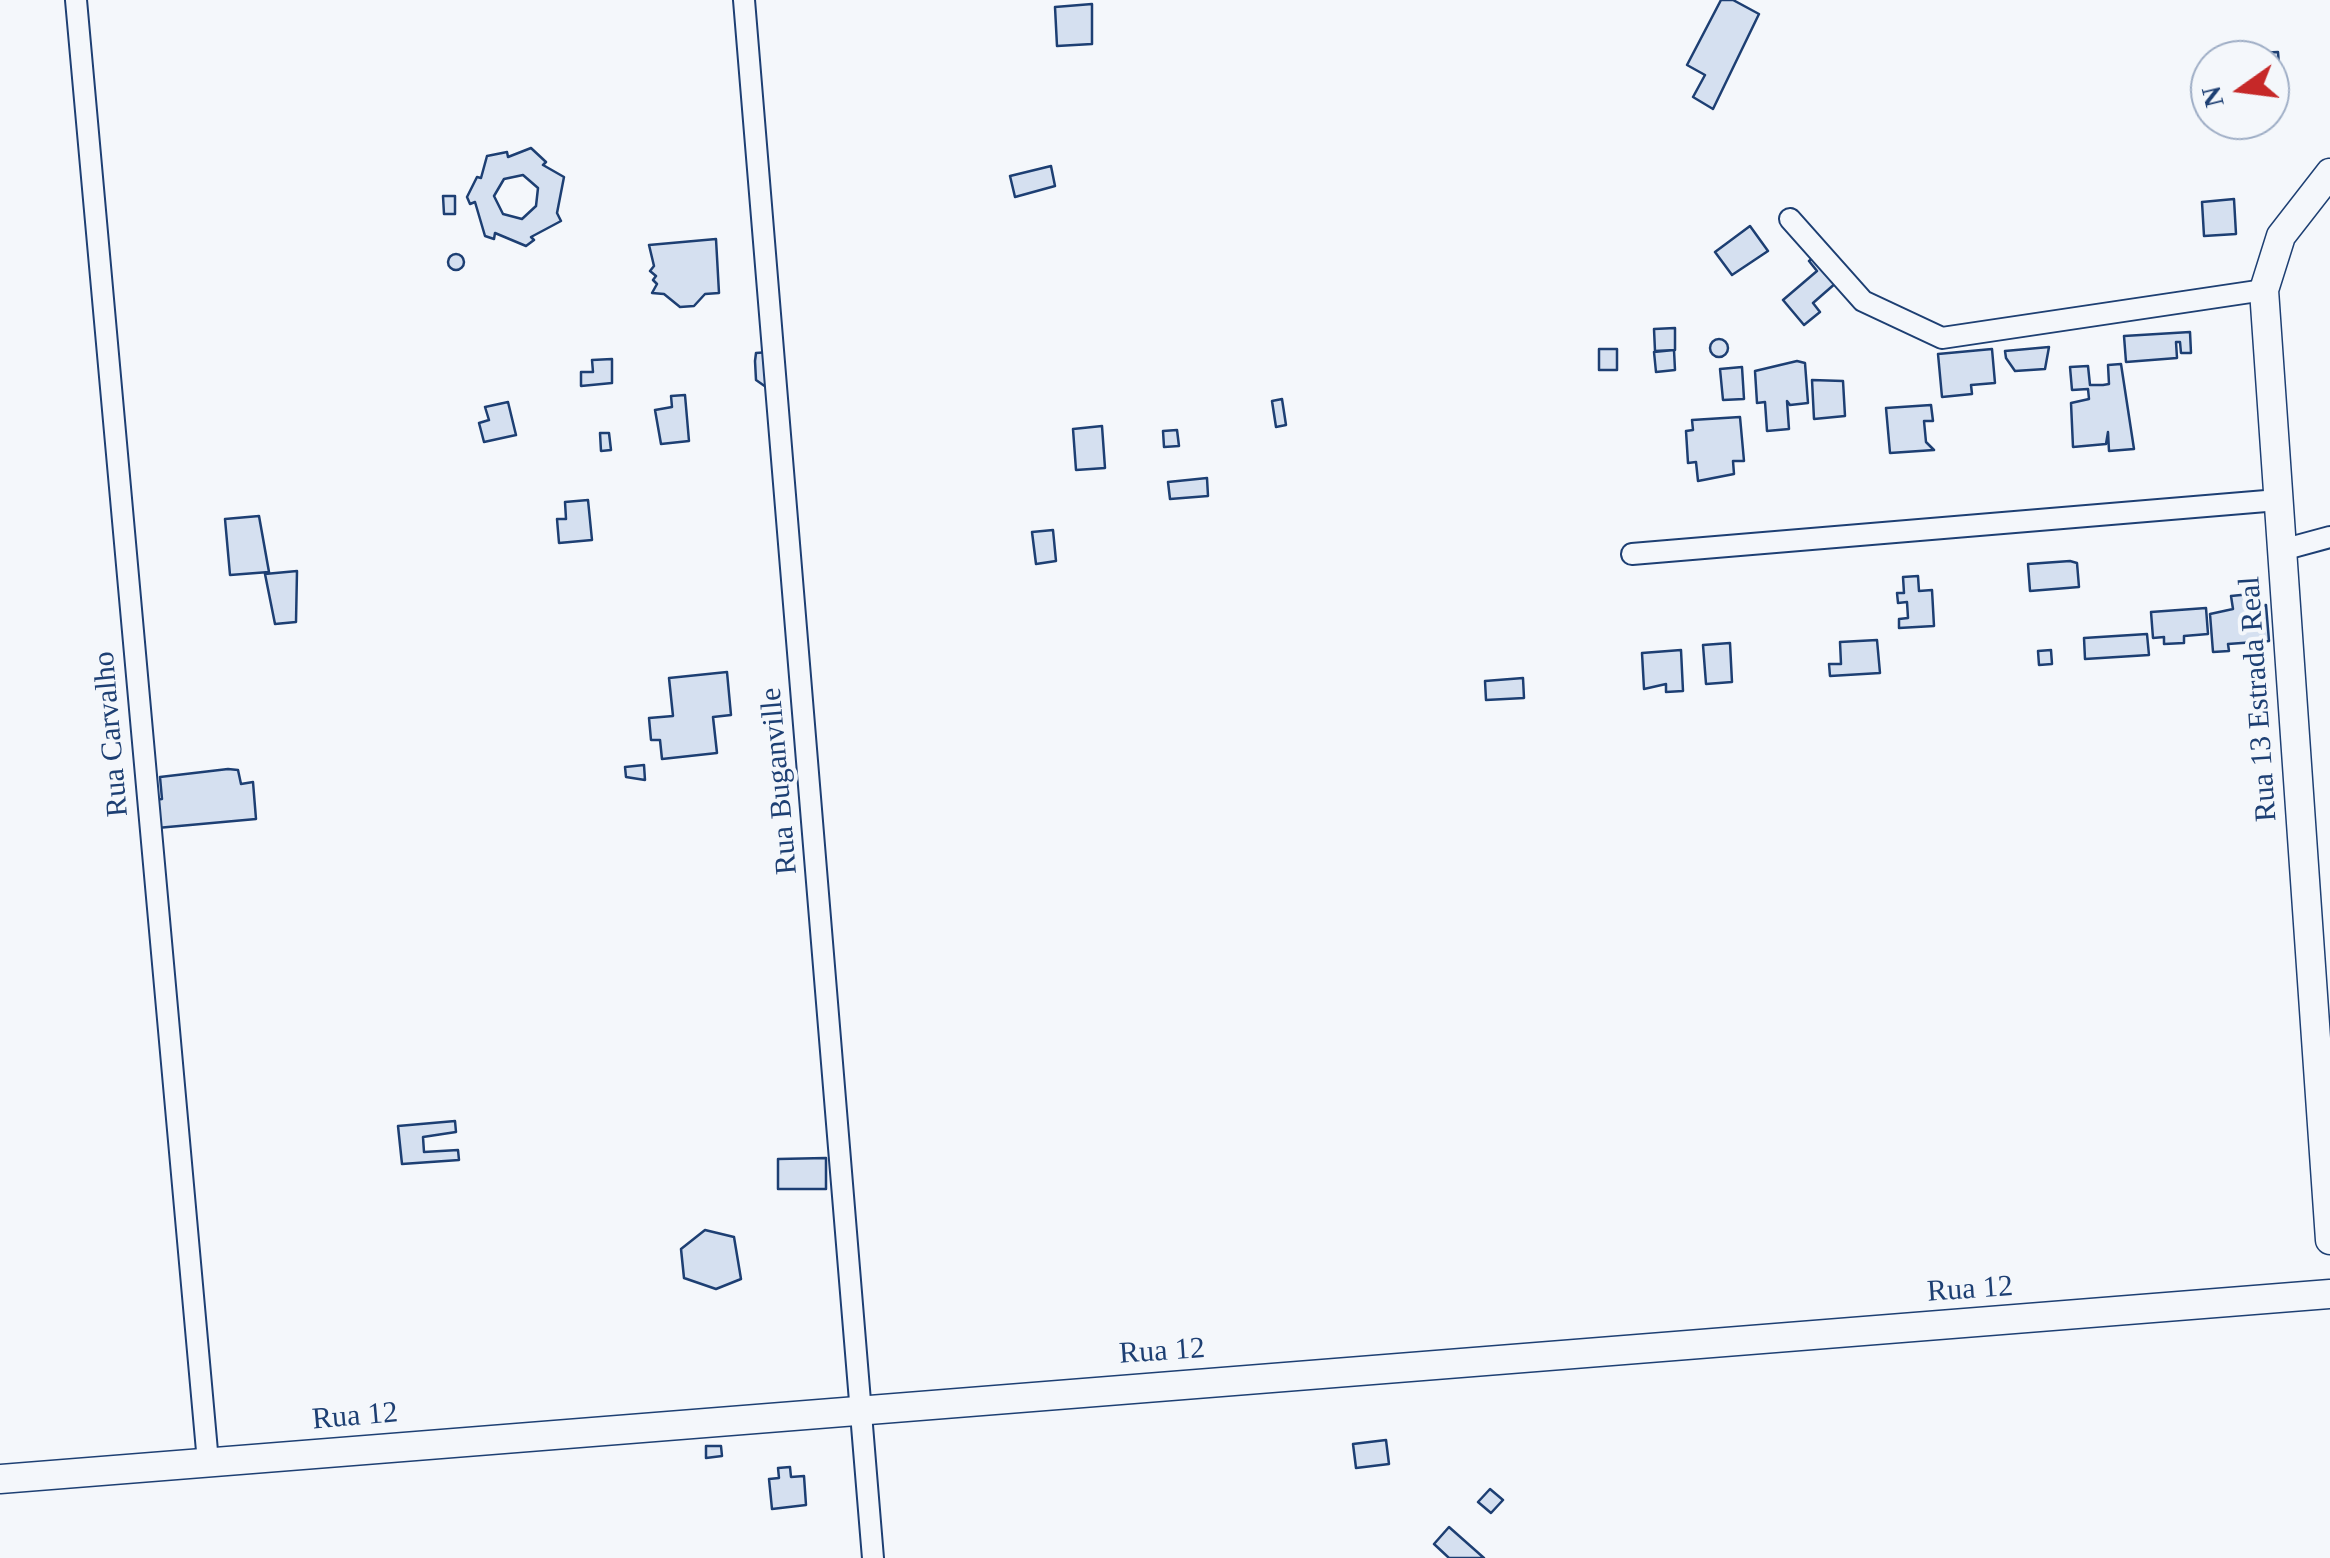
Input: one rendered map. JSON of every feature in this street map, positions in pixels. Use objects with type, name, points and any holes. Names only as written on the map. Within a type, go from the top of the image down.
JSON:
[{"type":"street","name":"Rua Carvalho","points":[[76,0],[208,1462]]},
{"type":"street","name":"Rua Buganville","points":[[744,0],[874,1558]]},
{"type":"street","name":"Rua 13 Estrada Real","points":[[2330,174],[2281,236],[2264,290],[2330,1240]]},
{"type":"street","points":[[1790,219],[1864,300],[1942,338],[2264,290]]},
{"type":"street","points":[[1632,554],[2278,500]]},
{"type":"street","points":[[2282,550],[2330,537]]},
{"type":"street","name":"Rua 12","points":[[0,1479],[2330,1294]]},
{"type":"building","points":[[1721,0],[1733,0],[1759,14],[1713,109],[1693,97],[1705,75],[1687,65]]},
{"type":"building","points":[[1092,4],[1092,44],[1057,46],[1055,7]]},
{"type":"building","points":[[531,148],[546,162],[543,165],[564,177],[557,213],[561,221],[531,237],[534,240],[526,246],[495,233],[494,239],[485,236],[475,202],[470,204],[467,197],[477,177],[481,178],[487,156],[507,152],[508,157]],"holes":[[[523,175],[538,188],[536,206],[522,219],[503,214],[494,196],[504,179]]]},
{"type":"building","points":[[1051,166],[1055,186],[1015,197],[1010,176]]},
{"type":"building","points":[[443,196],[455,196],[455,214],[444,214]]},
{"type":"building","points":[[2234,199],[2236,234],[2204,236],[2202,202]]},
{"type":"building","points":[[1750,226],[1768,251],[1732,275],[1715,252]]},
{"type":"building","points":[[716,239],[719,293],[705,294],[694,306],[680,307],[664,294],[652,293],[657,284],[650,271],[654,266],[649,245]]},
{"type":"building","points":[[456,254],[464,262],[456,270],[448,262]]},
{"type":"building","points":[[1815,256],[1837,282],[1813,303],[1820,312],[1804,325],[1783,300],[1817,271],[1809,261]]},
{"type":"building","points":[[1675,328],[1675,350],[1655,351],[1654,329]]},
{"type":"building","points":[[2190,332],[2191,353],[2181,353],[2180,342],[2176,342],[2177,358],[2126,362],[2124,336]]},
{"type":"building","points":[[1719,339],[1726,341],[1726,355],[1719,357],[1712,355],[1710,348],[1712,341]]},
{"type":"building","points":[[2049,347],[2045,369],[2015,371],[2006,358],[2005,351]]},
{"type":"building","points":[[1599,349],[1617,349],[1617,370],[1599,370]]},
{"type":"building","points":[[1992,349],[1995,383],[1971,385],[1972,394],[1942,397],[1938,354]]},
{"type":"building","points":[[1674,350],[1675,370],[1656,372],[1654,352]]},
{"type":"building","points":[[769,352],[766,387],[756,380],[755,361],[756,353]]},
{"type":"building","points":[[612,359],[612,383],[581,386],[581,372],[593,372],[592,360]]},
{"type":"building","points":[[1797,361],[1805,363],[1808,403],[1790,405],[1787,401],[1789,429],[1767,431],[1765,402],[1757,403],[1755,371]]},
{"type":"building","points":[[2121,364],[2134,449],[2109,451],[2108,432],[2106,444],[2073,447],[2071,403],[2089,399],[2088,389],[2072,390],[2070,367],[2088,366],[2090,385],[2103,385],[2109,384],[2108,365]]},
{"type":"building","points":[[1742,367],[1744,399],[1723,400],[1720,369]]},
{"type":"building","points":[[1812,380],[1843,381],[1845,416],[1814,419]]},
{"type":"building","points":[[685,395],[689,441],[661,444],[655,410],[672,407],[671,396]]},
{"type":"building","points":[[1282,399],[1286,425],[1276,427],[1272,401]]},
{"type":"building","points":[[508,402],[516,435],[484,442],[479,423],[489,420],[485,407]]},
{"type":"building","points":[[1931,405],[1933,421],[1924,421],[1926,442],[1934,450],[1890,453],[1886,408]]},
{"type":"building","points":[[1740,417],[1744,461],[1733,461],[1734,474],[1698,481],[1696,462],[1688,463],[1686,431],[1693,430],[1692,420]]},
{"type":"building","points":[[1102,426],[1105,468],[1076,470],[1073,429]]},
{"type":"building","points":[[1177,430],[1179,446],[1164,447],[1163,431]]},
{"type":"building","points":[[600,433],[609,433],[611,450],[601,451]]},
{"type":"building","points":[[1207,478],[1208,496],[1170,499],[1168,482]]},
{"type":"building","points":[[588,500],[592,540],[559,543],[557,519],[566,519],[565,502]]},
{"type":"building","points":[[259,516],[269,572],[230,575],[225,519]]},
{"type":"building","points":[[1053,530],[1056,561],[1036,564],[1032,532]]},
{"type":"building","points":[[2077,563],[2079,587],[2030,591],[2028,564]]},
{"type":"building","points":[[297,571],[296,622],[275,624],[265,574]]},
{"type":"building","points":[[1918,576],[1919,591],[1932,590],[1934,626],[1899,628],[1899,619],[1908,618],[1907,602],[1898,603],[1897,593],[1904,593],[1903,577]]},
{"type":"building","points":[[2251,594],[2252,606],[2266,605],[2269,641],[2228,644],[2229,651],[2213,652],[2210,614],[2233,609],[2231,596]]},
{"type":"building","points":[[2206,608],[2208,634],[2184,636],[2184,643],[2164,644],[2164,637],[2153,638],[2151,612]]},
{"type":"building","points":[[2147,634],[2149,655],[2085,659],[2084,638]]},
{"type":"building","points":[[1877,640],[1880,673],[1830,676],[1829,664],[1841,664],[1840,642]]},
{"type":"building","points":[[1730,643],[1732,682],[1706,684],[1703,645]]},
{"type":"building","points":[[1681,650],[1683,691],[1666,692],[1666,684],[1644,689],[1642,653]]},
{"type":"building","points":[[2051,650],[2052,664],[2039,665],[2038,651]]},
{"type":"building","points":[[727,672],[731,715],[713,717],[717,753],[662,759],[660,740],[651,740],[649,718],[673,716],[669,678]]},
{"type":"building","points":[[1523,678],[1524,698],[1486,700],[1485,681]]},
{"type":"building","points":[[644,765],[645,780],[626,777],[625,767]]},
{"type":"building","points":[[238,770],[241,784],[253,782],[256,819],[157,828],[154,800],[162,799],[160,777]]},
{"type":"building","points":[[455,1121],[456,1132],[423,1137],[424,1152],[458,1150],[459,1160],[402,1164],[398,1126]]},
{"type":"building","points":[[826,1158],[826,1189],[778,1189],[778,1159]]},
{"type":"building","points":[[705,1230],[734,1237],[741,1279],[716,1289],[684,1278],[681,1249]]},
{"type":"building","points":[[1386,1440],[1389,1464],[1356,1468],[1353,1444]]},
{"type":"building","points":[[706,1446],[721,1446],[722,1456],[706,1458]]},
{"type":"building","points":[[790,1467],[791,1477],[804,1476],[806,1505],[772,1509],[769,1479],[779,1478],[778,1468]]},
{"type":"building","points":[[1490,1489],[1503,1500],[1491,1513],[1478,1502]]},
{"type":"building","points":[[1449,1527],[1484,1558],[1449,1558],[1434,1544]]}]
